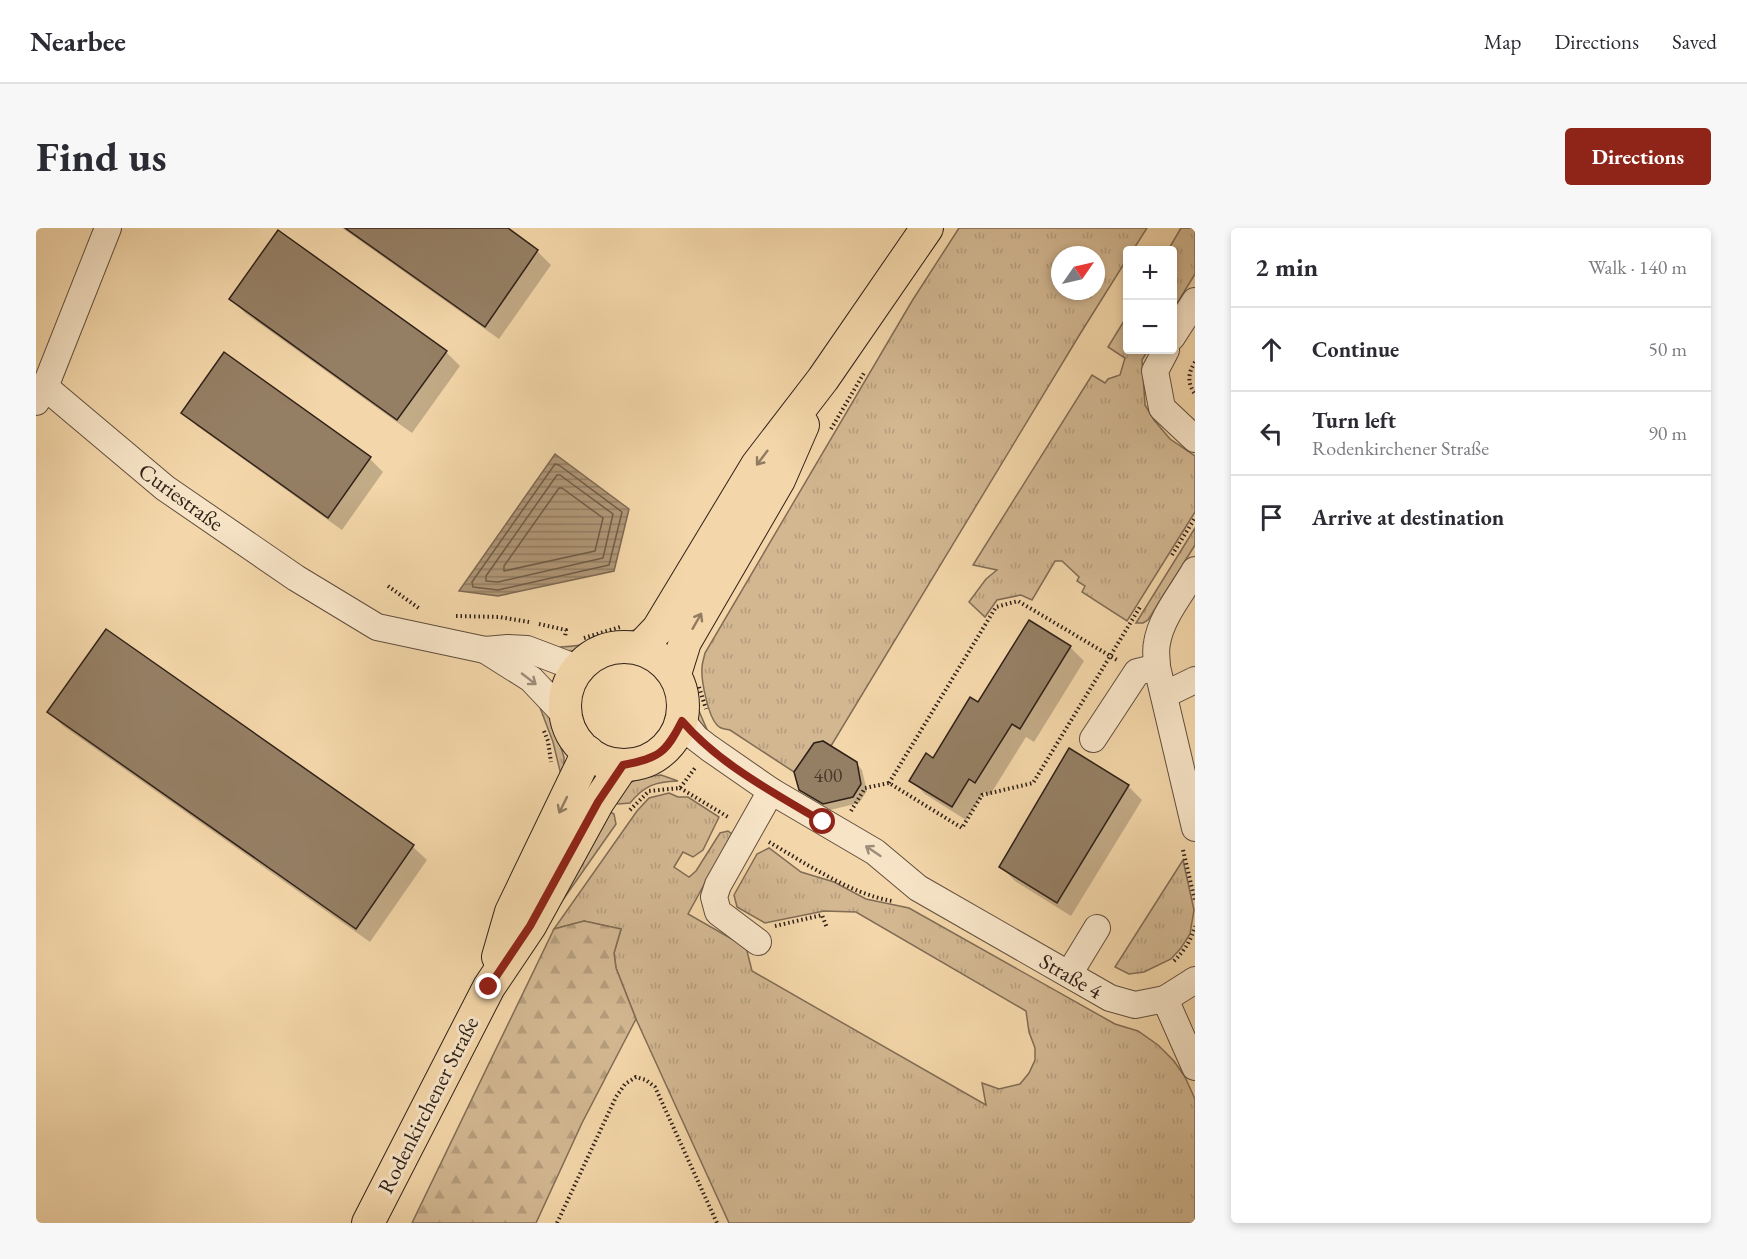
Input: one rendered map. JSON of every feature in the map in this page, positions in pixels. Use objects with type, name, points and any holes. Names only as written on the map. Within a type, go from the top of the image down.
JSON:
[{"type":"main road","points":[[649,639],[659,657],[675,674],[683,694],[682,721],[671,743],[649,760],[623,765],[606,762],[588,752],[554,723],[574,674],[565,654],[592,656],[615,647],[649,639],[757,465],[823,379],[927,228]]},
{"type":"main road","points":[[675,674],[685,642],[778,480],[823,379]]},
{"type":"main road","name":"Rodenkirchener Straße","points":[[489,987],[511,912],[588,752]]},
{"type":"main road","name":"Rodenkirchener Straße","points":[[368,1223],[489,987],[530,926],[598,802],[623,765]]},
{"type":"street","name":"Curiestraße","points":[[108,228],[40,394],[165,488],[296,578],[377,627],[485,650],[508,648],[565,654]]},
{"type":"street","points":[[1177,330],[1195,301]]},
{"type":"street","points":[[1164,354],[1155,371],[1162,408],[1195,439]]},
{"type":"street","points":[[1195,570],[1161,627],[1157,656],[1164,695],[1188,763],[1179,806],[1195,828]]},
{"type":"street","name":"Curiestraße","points":[[485,650],[531,680],[554,723]]},
{"type":"street","points":[[1093,740],[1137,672],[1157,656]]},
{"type":"street","points":[[1164,695],[1195,680]]},
{"type":"street","name":"Straße 4","points":[[682,721],[696,738],[709,748],[771,791],[875,852],[918,888],[1110,998],[1135,1005],[1165,999]]},
{"type":"street","points":[[762,935],[718,912],[714,897],[718,885],[771,791]]},
{"type":"street","points":[[1069,974],[1097,928]]},
{"type":"street","points":[[1195,980],[1165,999],[1195,1067]]},
{"type":"path","points":[[1195,362],[1189,375],[1191,388],[1195,394]]},
{"type":"path","points":[[1170,558],[1195,518]]},
{"type":"path","points":[[388,586],[422,610]]},
{"type":"path","points":[[848,816],[865,788],[889,783],[962,828],[982,795],[1033,783],[1146,598]]},
{"type":"path","points":[[889,783],[996,607],[1018,601],[1110,656]]},
{"type":"path","points":[[452,616],[500,617],[566,630],[565,654]]},
{"type":"path","points":[[565,654],[575,640],[639,621],[649,639]]},
{"type":"path","points":[[554,723],[548,741],[554,778],[572,786]]},
{"type":"path","points":[[680,788],[805,865]]},
{"type":"path","points":[[762,935],[822,915],[827,928]]},
{"type":"path","points":[[1167,966],[1183,952],[1192,937],[1195,926]]},
{"type":"path","points":[[557,1223],[616,1097],[624,1084],[636,1077],[646,1080],[655,1087],[717,1223]]},
{"type":"green space","points":[[959,228],[1147,228],[1136,246],[1123,246],[1123,265],[1105,294],[1105,246],[1051,246],[1051,300],[1101,300],[831,746],[823,741],[814,743],[794,772],[730,730],[721,728],[711,714],[704,689],[702,668],[705,653],[912,301]]},
{"type":"green space","points":[[1181,228],[1195,228],[1195,274],[1177,303],[1177,246],[1170,246]]},
{"type":"green space","points":[[1123,323],[1123,354],[1146,354],[1142,360],[1145,405],[1170,439],[1195,456],[1195,512],[1127,621],[1082,592],[1085,586],[1077,581],[1079,577],[1062,561],[1055,561],[1032,600],[1021,595],[997,600],[985,617],[969,602],[986,579],[997,570],[973,565],[1092,375],[1105,383],[1108,379],[1120,375],[1125,358],[1108,347]]},
{"type":"green space","points":[[1195,528],[1195,545],[1148,620],[1136,623]]},
{"type":"green space","points":[[639,628],[636,634],[607,644],[577,651],[557,651],[560,647],[600,641]]},
{"type":"green space","points":[[690,676],[699,711],[708,732],[698,721],[692,708],[686,678]]},
{"type":"green space","points":[[539,705],[552,719],[564,757],[564,768],[561,775],[553,742]]},
{"type":"green space","points":[[661,775],[678,781],[651,786],[630,803],[618,804],[609,798],[633,781]]},
{"type":"green space","points":[[669,793],[678,797],[688,797],[719,817],[703,850],[693,857],[683,852],[674,867],[689,877],[696,871],[720,833],[728,831],[732,834],[688,914],[746,947],[752,971],[986,1105],[982,1083],[999,1089],[1020,1084],[1029,1073],[1035,1060],[1035,1048],[1029,1032],[1026,1011],[856,912],[824,911],[765,923],[737,907],[734,895],[757,854],[769,848],[801,872],[834,882],[866,899],[909,908],[1115,1024],[1138,1031],[1158,1045],[1174,1061],[1185,1077],[1195,1099],[1195,1223],[729,1223],[636,1019],[616,968],[614,953],[621,929],[584,921],[554,929],[637,811],[649,798]]},
{"type":"green space","points":[[601,807],[614,814],[616,824],[546,924]]},
{"type":"green space","points":[[1183,860],[1194,910],[1190,934],[1171,959],[1144,972],[1129,974],[1115,967]]},
{"type":"green space","points":[[584,921],[621,929],[614,953],[616,968],[636,1019],[582,1123],[536,1223],[412,1223],[554,929]]},
{"type":"water","points":[[555,454],[629,509],[614,571],[498,596],[459,591]]},
{"type":"building","points":[[345,228],[508,228],[538,250],[485,327]]},
{"type":"building","points":[[278,230],[447,351],[397,420],[229,299]]},
{"type":"building","points":[[224,352],[371,457],[328,518],[181,413]]},
{"type":"building","points":[[1029,620],[1071,646],[1020,729],[1012,724],[975,783],[969,779],[952,807],[909,781],[926,753],[933,758],[970,697],[978,702]]},
{"type":"building","points":[[106,629],[414,845],[356,929],[47,712]]},
{"type":"building","points":[[823,741],[857,762],[861,784],[853,797],[823,804],[799,790],[794,772],[814,743]]},
{"type":"building","points":[[1069,748],[1129,785],[1057,903],[999,867]]},
{"type":"route","points":[[489,987],[530,926],[598,802],[623,765],[649,760],[671,743],[682,721],[696,738],[709,748],[771,791],[823,822]]}]
